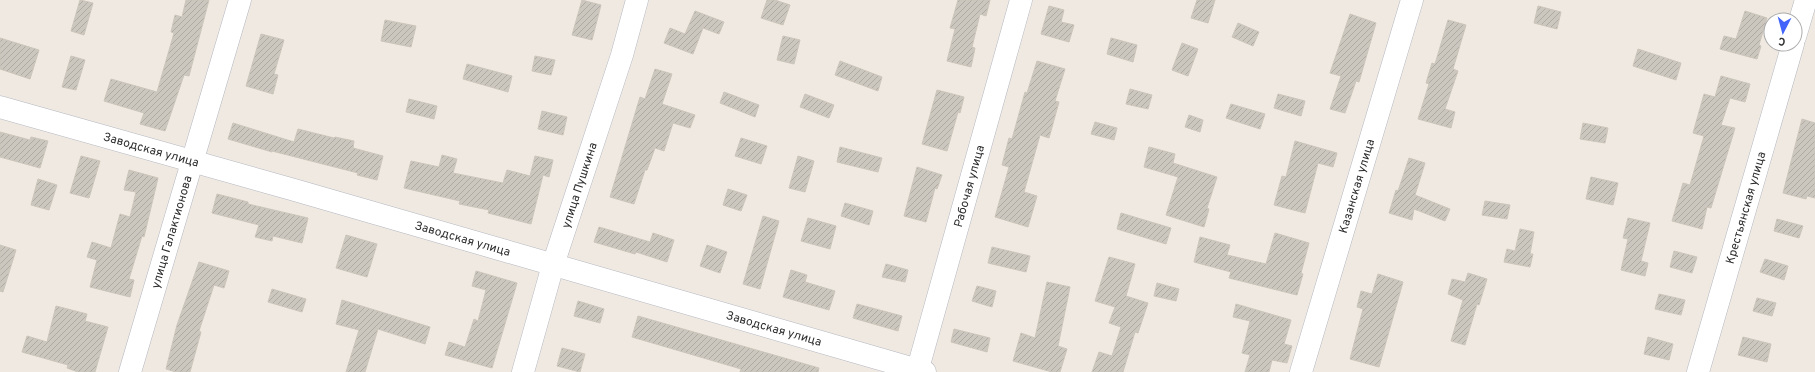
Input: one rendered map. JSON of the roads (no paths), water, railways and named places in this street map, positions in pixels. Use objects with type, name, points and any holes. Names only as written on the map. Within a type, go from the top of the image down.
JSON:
[{"type":"street","name":"улица Галактионова","points":[[130,372],[240,0]]},
{"type":"street","name":"улица Пушкина","points":[[523,372],[553,265],[622,55],[637,0]]},
{"type":"street","name":"Рабочая улица","points":[[920,371],[1021,0]]},
{"type":"street","name":"Казанская улица","points":[[1301,372],[1412,0]]},
{"type":"street","points":[[1802,12],[1806,0]]},
{"type":"street","name":"Крестьянская улица","points":[[1698,372],[1791,52]]},
{"type":"street","name":"Заводская улица","points":[[0,107],[920,371]]}]
